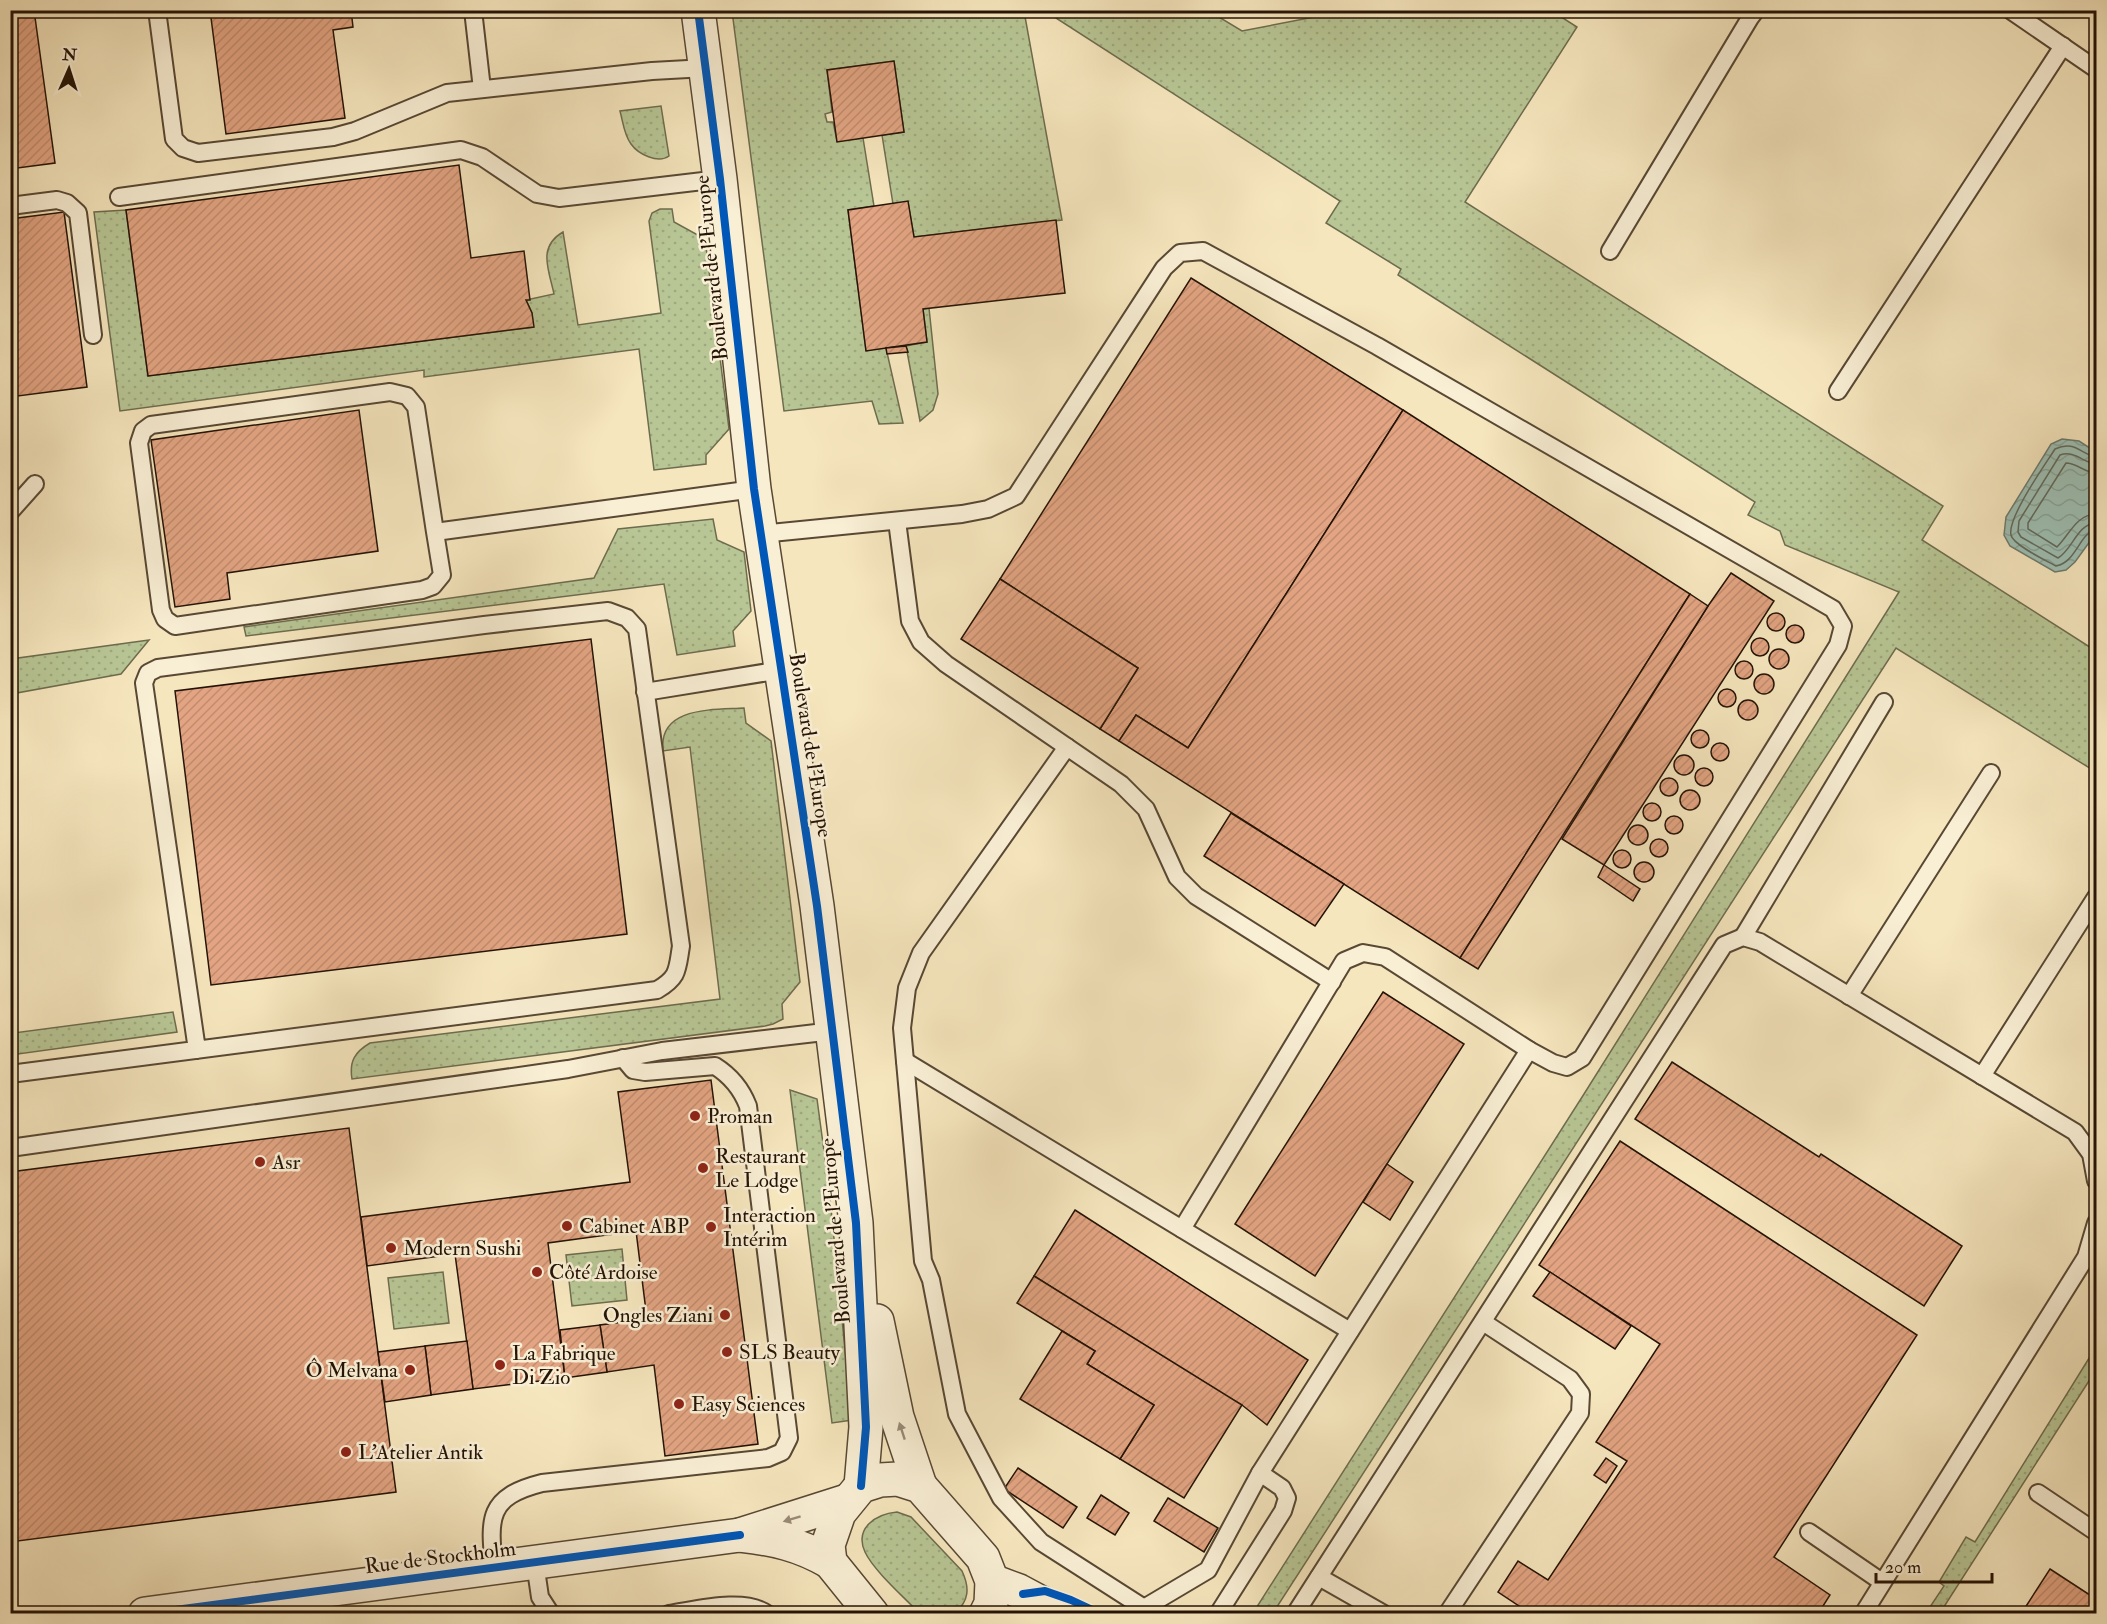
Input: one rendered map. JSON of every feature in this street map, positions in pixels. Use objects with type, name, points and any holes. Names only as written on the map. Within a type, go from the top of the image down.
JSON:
[{"type":"street","name":"Boulevard de l'Europe","points":[[698,10],[720,179],[754,489],[833,1031],[856,1223],[866,1427],[854,1493]]},
{"type":"street","name":"Boulevard de l'Europe","points":[[856,1223],[897,1418],[920,1486]]},
{"type":"street","name":"Rue de Stockholm","points":[[145,1614],[257,1606],[494,1568],[740,1535],[854,1493],[880,1480],[898,1479],[920,1486]]},
{"type":"street","points":[[920,1486],[984,1558],[992,1581],[991,1604],[986,1614]]},
{"type":"street","points":[[854,1493],[839,1513],[834,1526],[828,1545],[830,1562],[872,1614]]},
{"type":"street","name":"Rue de Stockholm","points":[[740,1535],[794,1544],[830,1562]]},
{"type":"street","points":[[992,1581],[1019,1591],[1062,1614]]},
{"type":"lane","points":[[157,10],[174,139],[183,148],[198,153],[333,137],[355,131],[447,93],[652,71],[706,68]]},
{"type":"lane","points":[[473,10],[482,89]]},
{"type":"lane","points":[[1610,251],[1756,10]]},
{"type":"lane","points":[[2010,10],[2097,69]]},
{"type":"lane","points":[[1838,391],[2063,46]]},
{"type":"lane","points":[[119,197],[461,150],[482,157],[537,194],[559,198],[720,179]]},
{"type":"lane","points":[[10,207],[57,200],[68,202],[78,213],[93,335]]},
{"type":"lane","points":[[760,534],[962,514],[988,508],[1016,496],[1164,268],[1180,253],[1203,251],[1377,346],[1833,609],[1843,626],[1838,645],[1582,1058],[1567,1067],[1553,1063],[1529,1050],[1385,957],[1363,953],[1344,962],[1182,1229]]},
{"type":"lane","points":[[390,392],[407,396],[416,407],[435,532],[442,575],[433,586],[422,590],[175,626],[165,619],[161,610],[139,443],[143,431],[151,425],[390,392]]},
{"type":"lane","points":[[10,512],[35,484]]},
{"type":"lane","points":[[435,532],[754,489]]},
{"type":"lane","points":[[897,520],[910,621],[921,642],[946,664],[1121,784],[1146,809],[1178,877],[1196,896],[1332,982]]},
{"type":"lane","points":[[10,1074],[197,1050],[657,990],[671,981],[678,968],[681,946],[637,629],[627,618],[608,611],[484,625],[158,668],[148,673],[144,683],[197,1050]]},
{"type":"lane","points":[[645,692],[781,670]]},
{"type":"lane","points":[[1295,1614],[1724,945],[1743,937],[1884,702]]},
{"type":"lane","points":[[1067,747],[921,953],[907,988],[902,1028],[923,1261],[931,1280],[957,1414],[1001,1498],[1041,1542],[1144,1608],[1208,1570],[1260,1473],[1529,1050]]},
{"type":"lane","points":[[1849,996],[1990,773]]},
{"type":"lane","points":[[1982,1076],[2097,897]]},
{"type":"lane","points":[[1743,937],[1760,942],[2075,1132],[2094,1150],[2097,1181]]},
{"type":"lane","points":[[10,1148],[568,1069],[662,1051],[833,1031]]},
{"type":"lane","points":[[494,1568],[490,1533],[494,1515],[503,1499],[519,1489],[542,1483],[768,1458],[782,1452],[789,1438],[748,1106],[742,1090],[715,1066],[645,1072],[633,1070],[623,1058]]},
{"type":"lane","points":[[905,1061],[1350,1331]]},
{"type":"lane","points":[[1863,1614],[2086,1257],[2097,1223]]},
{"type":"lane","points":[[1447,1614],[1580,1413],[1581,1394],[1570,1379],[1483,1322]]},
{"type":"lane","points":[[1218,1614],[1283,1510],[1287,1498],[1282,1488],[1260,1473]]},
{"type":"lane","points":[[2038,1493],[2097,1532]]},
{"type":"lane","points":[[1809,1532],[1882,1582]]},
{"type":"lane","points":[[535,1563],[540,1597],[551,1614]]},
{"type":"lane","points":[[1319,1577],[1384,1614]]},
{"type":"lane","points":[[669,1614],[740,1605],[761,1609],[767,1614]]},
{"type":"green space","points":[[732,11],[1024,11],[1062,220],[914,237],[908,202],[893,204],[882,135],[904,132],[894,61],[827,70],[832,112],[825,114],[827,122],[833,122],[837,141],[863,138],[874,206],[848,210],[866,350],[886,348],[903,423],[879,424],[872,401],[784,411]]},
{"type":"green space","points":[[1045,11],[1209,11],[1242,31],[1345,11],[1552,11],[1577,27],[1465,202],[1943,506],[1922,540],[2096,651],[2096,772],[1896,648],[1273,1613],[1253,1613],[1584,1094],[1899,592],[1785,545],[1780,531],[1748,515],[1755,502],[1398,275],[1401,269],[1326,223],[1340,201]]},
{"type":"green space","points":[[661,106],[669,156],[659,159],[643,154],[634,148],[625,133],[620,111]]},
{"type":"green space","points":[[660,209],[672,209],[674,222],[705,239],[729,429],[706,455],[706,464],[654,470],[639,349],[424,377],[424,370],[120,411],[94,212],[126,210],[148,376],[533,327],[532,313],[526,300],[554,294],[547,252],[555,238],[563,232],[578,325],[661,313],[649,221],[652,213]]},
{"type":"green space","points":[[929,308],[938,394],[933,410],[920,421],[906,346],[927,342],[923,309]]},
{"type":"green space","points":[[713,519],[717,540],[744,552],[751,611],[733,631],[735,646],[677,655],[664,584],[246,636],[244,627],[594,578],[618,529]]},
{"type":"green space","points":[[149,640],[121,674],[11,694],[11,659]]},
{"type":"green space","points":[[744,708],[746,723],[771,741],[800,982],[782,1004],[783,1019],[765,1026],[352,1079],[351,1067],[354,1058],[370,1043],[720,999],[690,747],[663,751],[664,736],[669,726],[690,713]]},
{"type":"green space","points":[[10,1008],[14,1033],[173,1012],[177,1032],[11,1055]]},
{"type":"green space","points":[[790,1090],[817,1099],[829,1188],[852,1420],[832,1423]]},
{"type":"green space","points":[[622,1249],[627,1300],[572,1306],[566,1255]]},
{"type":"green space","points":[[443,1272],[449,1323],[394,1329],[388,1278]]},
{"type":"green space","points":[[2096,1347],[2096,1370],[1940,1613],[1926,1613],[1944,1586],[1939,1582],[1966,1537],[1975,1542]]},
{"type":"green space","points":[[897,1512],[911,1517],[962,1571],[967,1594],[963,1604],[955,1613],[919,1613],[869,1559],[862,1543],[865,1529],[875,1519]]},
{"type":"water","points":[[2062,439],[2079,441],[2096,452],[2096,533],[2075,562],[2066,570],[2055,572],[2010,546],[2004,535],[2006,517],[2051,444]]},
{"type":"building","points":[[10,10],[34,10],[55,163],[10,169]]},
{"type":"building","points":[[210,10],[351,10],[353,27],[333,30],[345,118],[226,134]]},
{"type":"building","points":[[894,61],[904,132],[837,142],[827,70]]},
{"type":"building","points":[[459,165],[471,258],[524,251],[530,300],[526,300],[532,313],[534,327],[148,376],[126,210]]},
{"type":"building","points":[[908,201],[914,237],[1056,220],[1065,293],[923,309],[927,342],[866,351],[848,210]]},
{"type":"building","points":[[64,212],[87,387],[10,397],[10,219]]},
{"type":"building","points":[[1191,278],[1403,410],[1188,748],[1136,715],[1119,741],[1100,729],[1138,668],[1000,579]]},
{"type":"building","points":[[906,346],[908,352],[887,354],[886,348]]},
{"type":"building","points":[[359,410],[378,551],[227,573],[230,599],[175,607],[151,440]]},
{"type":"building","points":[[1403,410],[1690,594],[1460,958],[1119,741],[1136,715],[1188,748]]},
{"type":"building","points":[[1731,573],[1774,601],[1604,865],[1562,839]]},
{"type":"building","points":[[1000,579],[1138,668],[1100,729],[961,639]]},
{"type":"building","points":[[1690,594],[1708,606],[1478,969],[1460,958]]},
{"type":"building","points":[[1772,613],[1780,613],[1785,618],[1783,629],[1772,631],[1767,626],[1767,618]]},
{"type":"building","points":[[1791,625],[1799,625],[1804,630],[1802,641],[1791,643],[1786,638],[1786,630]]},
{"type":"building","points":[[1756,638],[1764,638],[1769,643],[1767,654],[1756,656],[1751,651],[1751,643]]},
{"type":"building","points":[[591,639],[627,934],[211,985],[175,691]]},
{"type":"building","points":[[1779,649],[1786,652],[1789,659],[1786,666],[1779,669],[1772,666],[1769,659],[1772,652]]},
{"type":"building","points":[[1744,661],[1750,664],[1753,670],[1750,676],[1744,679],[1738,676],[1735,670],[1738,664]]},
{"type":"building","points":[[1764,674],[1771,677],[1774,684],[1771,691],[1764,694],[1757,691],[1754,684],[1757,677]]},
{"type":"building","points":[[1723,689],[1731,689],[1736,694],[1734,705],[1723,707],[1718,702],[1718,694]]},
{"type":"building","points":[[1748,700],[1755,703],[1758,710],[1755,717],[1748,720],[1741,717],[1738,710],[1741,703]]},
{"type":"building","points":[[1696,730],[1704,730],[1709,735],[1707,746],[1696,748],[1691,743],[1691,735]]},
{"type":"building","points":[[1716,743],[1724,743],[1729,748],[1727,759],[1716,761],[1711,756],[1711,748]]},
{"type":"building","points":[[1684,755],[1691,758],[1694,765],[1691,772],[1684,775],[1677,772],[1674,765],[1677,758]]},
{"type":"building","points":[[1700,768],[1708,768],[1713,773],[1711,784],[1700,786],[1695,781],[1695,773]]},
{"type":"building","points":[[1665,778],[1673,778],[1678,783],[1676,794],[1665,796],[1660,791],[1660,783]]},
{"type":"building","points":[[1690,790],[1697,793],[1700,800],[1697,807],[1690,810],[1683,807],[1680,800],[1683,793]]},
{"type":"building","points":[[1652,803],[1660,808],[1661,812],[1656,820],[1652,821],[1644,816],[1643,812],[1648,804]]},
{"type":"building","points":[[1231,813],[1344,884],[1315,926],[1204,856]]},
{"type":"building","points":[[1670,816],[1678,816],[1683,821],[1681,832],[1670,834],[1665,829],[1665,821]]},
{"type":"building","points":[[1638,825],[1645,828],[1648,835],[1645,842],[1638,845],[1631,842],[1628,835],[1631,828]]},
{"type":"building","points":[[1655,839],[1663,839],[1668,844],[1666,855],[1655,857],[1650,852],[1650,844]]},
{"type":"building","points":[[1618,850],[1626,850],[1631,855],[1629,866],[1618,868],[1613,863],[1613,855]]},
{"type":"building","points":[[1644,862],[1651,865],[1654,872],[1651,879],[1644,882],[1637,879],[1634,872],[1637,865]]},
{"type":"building","points":[[1604,865],[1640,889],[1633,901],[1598,877]]},
{"type":"building","points":[[1383,992],[1464,1044],[1315,1276],[1235,1224]]},
{"type":"building","points":[[1672,1062],[1819,1157],[1821,1154],[1962,1246],[1924,1306],[1635,1119]]},
{"type":"building","points":[[711,1080],[758,1444],[665,1456],[654,1365],[607,1372],[600,1325],[647,1319],[636,1231],[548,1243],[565,1378],[473,1389],[455,1254],[367,1266],[361,1217],[630,1182],[618,1092]]},
{"type":"building","points":[[349,1128],[396,1492],[10,1542],[10,1172]]},
{"type":"building","points":[[1620,1141],[1917,1335],[1774,1557],[1830,1595],[1818,1614],[1527,1614],[1528,1612],[1498,1592],[1518,1561],[1548,1580],[1627,1461],[1596,1442],[1660,1344],[1539,1265]]},
{"type":"building","points":[[1387,1164],[1413,1182],[1390,1220],[1363,1202]]},
{"type":"building","points":[[1075,1210],[1308,1360],[1267,1425],[1242,1405],[1184,1372],[1034,1276]]},
{"type":"building","points":[[1550,1272],[1631,1326],[1615,1349],[1533,1296]]},
{"type":"building","points":[[1034,1276],[1242,1405],[1184,1498],[1120,1459],[1154,1405],[1087,1364],[1095,1351],[1017,1303]]},
{"type":"building","points":[[600,1325],[607,1372],[565,1378],[560,1330]]},
{"type":"building","points":[[1062,1331],[1095,1351],[1087,1364],[1154,1405],[1120,1459],[1020,1399]]},
{"type":"building","points":[[467,1341],[473,1389],[431,1395],[425,1346]]},
{"type":"building","points":[[425,1346],[431,1395],[385,1402],[378,1352]]},
{"type":"building","points":[[1606,1458],[1617,1466],[1606,1483],[1594,1475]]},
{"type":"building","points":[[1018,1468],[1077,1507],[1063,1528],[1004,1489]]},
{"type":"building","points":[[1101,1495],[1129,1513],[1115,1535],[1087,1518]]},
{"type":"building","points":[[1168,1498],[1218,1528],[1204,1552],[1154,1521]]},
{"type":"building","points":[[2050,1569],[2096,1599],[2096,1614],[2021,1614]]},
{"type":"cycle path","points":[[698,10],[720,179],[754,489],[817,906],[856,1223],[866,1427],[861,1486]]},
{"type":"cycle path","points":[[145,1614],[740,1535]]},
{"type":"cycle path","points":[[1023,1594],[1045,1591],[1101,1614]]},
{"type":"place","name":"Proman","points":[[695,1116]]},
{"type":"place","name":"Asr","points":[[260,1162]]},
{"type":"place","name":"Restaurant Le Lodge","points":[[703,1168]]},
{"type":"place","name":"Cabinet ABP","points":[[567,1226]]},
{"type":"place","name":"Interaction Intérim","points":[[711,1227]]},
{"type":"place","name":"Modern Sushi","points":[[391,1248]]},
{"type":"place","name":"Côté Ardoise","points":[[537,1272]]},
{"type":"place","name":"Ongles Ziani","points":[[725,1315]]},
{"type":"place","name":"SLS Beauty","points":[[727,1352]]},
{"type":"place","name":"La Fabrique Di Zio","points":[[500,1365]]},
{"type":"place","name":"Ô Melvana","points":[[410,1370]]},
{"type":"place","name":"Easy Sciences","points":[[679,1404]]},
{"type":"place","name":"L'Atelier Antik","points":[[346,1452]]}]
